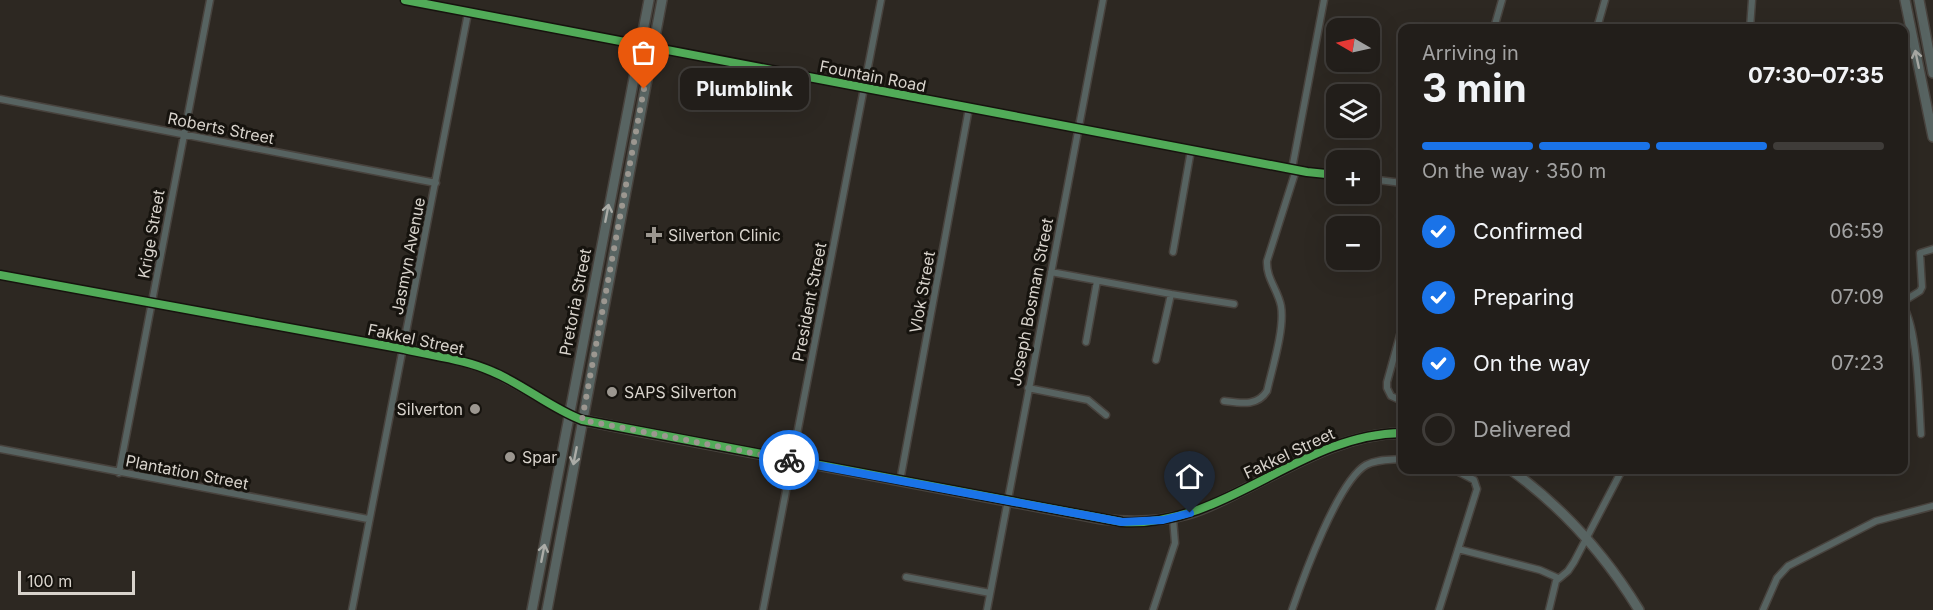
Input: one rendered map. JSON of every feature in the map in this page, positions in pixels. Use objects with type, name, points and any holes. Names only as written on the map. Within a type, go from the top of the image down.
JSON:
[{"type":"main road","name":"Pretoria Street","points":[[532,610],[648,0]]},
{"type":"main road","name":"Pretoria Street","points":[[547,610],[662,0]]},
{"type":"main road","points":[[1905,0],[1933,137]]},
{"type":"main road","points":[[1919,0],[1933,73]]},
{"type":"main road","name":"Fakkel Street","points":[[569,415],[582,420],[1122,522],[1173,518],[1206,507],[1339,444],[1371,436],[1398,433]]},
{"type":"main road","points":[[1516,474],[1539,491],[1586,538],[1613,569],[1639,610]]},
{"type":"street","name":"Krige Street","points":[[118,473],[210,0]]},
{"type":"street","name":"Fountain Road","points":[[405,0],[432,2],[468,13],[1326,174]]},
{"type":"street","name":"President Street","points":[[763,610],[881,0]]},
{"type":"street","name":"Joseph Bosman Street","points":[[987,610],[1103,0]]},
{"type":"street","points":[[1224,401],[1240,404],[1253,402],[1267,392],[1282,310],[1267,270],[1267,261],[1294,169],[1324,0]]},
{"type":"street","points":[[1495,24],[1502,0]]},
{"type":"street","points":[[1598,24],[1605,0]]},
{"type":"street","points":[[1750,24],[1752,0]]},
{"type":"street","name":"Jasmyn Avenue","points":[[352,610],[468,13]]},
{"type":"street","name":"Roberts Street","points":[[0,99],[436,183]]},
{"type":"street","name":"Vlok Street","points":[[900,481],[969,108]]},
{"type":"street","points":[[1173,252],[1191,150]]},
{"type":"street","points":[[1380,180],[1398,182]]},
{"type":"street","points":[[1908,298],[1920,291],[1922,287],[1921,251],[1933,249]]},
{"type":"street","points":[[1051,272],[1234,304]]},
{"type":"street","name":"Fakkel Street","points":[[0,276],[455,360],[490,371],[569,415]]},
{"type":"street","points":[[1086,342],[1097,280]]},
{"type":"street","points":[[1156,360],[1171,294]]},
{"type":"street","points":[[1908,316],[1914,347],[1921,434]]},
{"type":"street","points":[[1398,341],[1388,375],[1388,392],[1398,399]]},
{"type":"street","points":[[1028,388],[1088,400],[1106,415]]},
{"type":"street","name":"Plantation Street","points":[[0,449],[369,519]]},
{"type":"street","points":[[1292,610],[1317,544],[1351,479],[1370,463],[1398,459]]},
{"type":"street","points":[[1439,610],[1476,495],[1474,480],[1463,474]]},
{"type":"street","points":[[1549,610],[1558,578],[1570,568],[1620,474]]},
{"type":"street","points":[[1763,610],[1777,578],[1788,566],[1876,521],[1933,506]]},
{"type":"street","points":[[1153,610],[1175,543],[1173,518]]},
{"type":"street","points":[[1458,549],[1540,570],[1558,578]]},
{"type":"street","points":[[906,577],[990,593]]},
{"type":"cycle path","points":[[405,0],[1326,174]]},
{"type":"cycle path","points":[[0,275],[459,361],[503,376],[582,420],[1122,522],[1160,520],[1195,511],[1329,448],[1365,437],[1398,433]]},
{"type":"way so far","points":[[644,89],[582,420],[789,460]]},
{"type":"place","name":"Plumblink","points":[[644,89]]},
{"type":"place","name":"Silverton Clinic","points":[[654,235]]},
{"type":"place","name":"SAPS Silverton","points":[[612,392]]},
{"type":"place","name":"Silverton","points":[[475,409]]},
{"type":"place","name":"Spar","points":[[510,457]]},
{"type":"route","points":[[789,460],[1129,523],[1163,520],[1190,513]]}]
